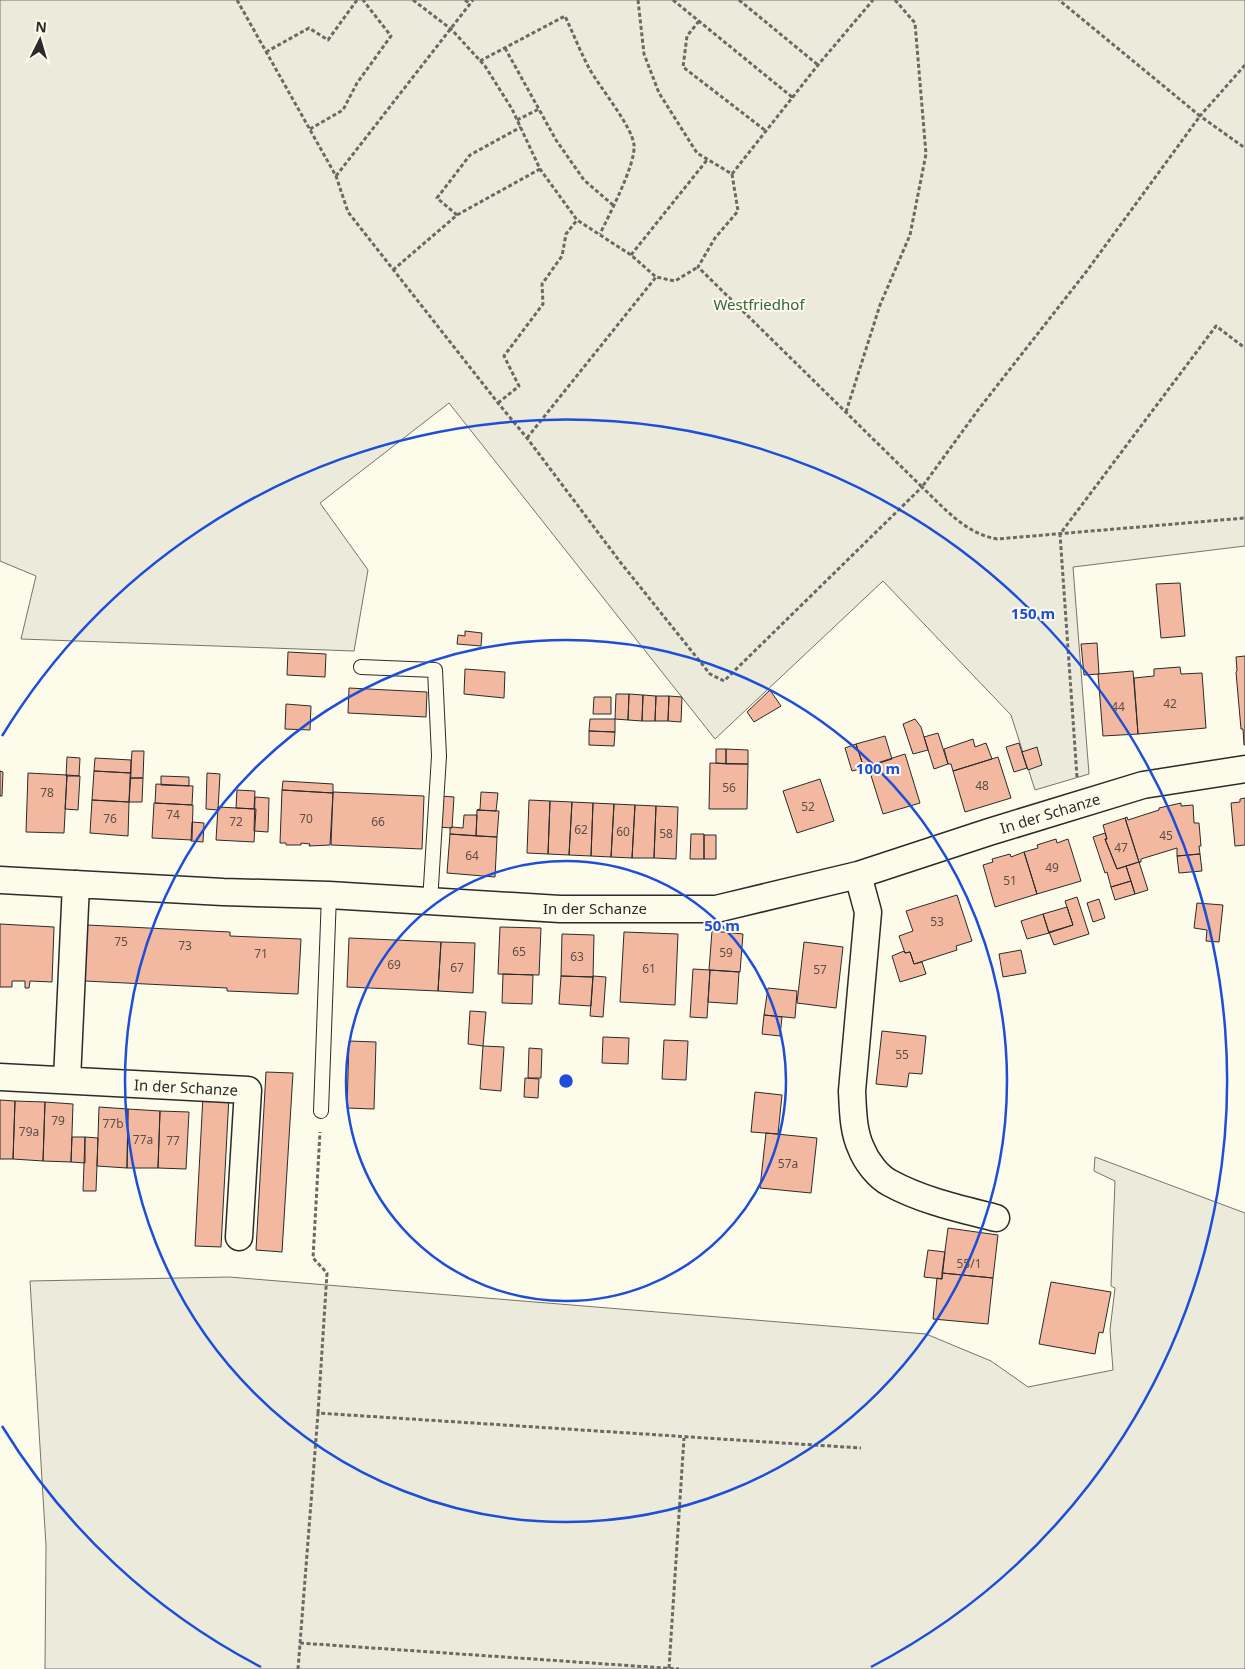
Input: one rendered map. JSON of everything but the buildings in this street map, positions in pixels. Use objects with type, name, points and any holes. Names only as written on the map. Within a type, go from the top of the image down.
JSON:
[{"type":"street","name":"In der Schanze","points":[[0,880],[560,909],[716,909],[858,875],[989,832],[1143,785],[1245,768]]},
{"type":"street","points":[[858,875],[868,912],[852,1091],[854,1120],[860,1148],[872,1166],[889,1183],[942,1205],[996,1218]]},
{"type":"street","points":[[67,1080],[76,884]]},
{"type":"street","name":"In der Schanze","points":[[0,1077],[248,1090],[239,1236]]},
{"type":"lane","points":[[361,666],[434,670],[439,756],[430,902]]},
{"type":"lane","points":[[321,1111],[329,896]]},
{"type":"path","points":[[237,0],[336,176],[348,212],[527,438],[621,563],[710,674],[724,681],[922,487],[978,410],[1086,272],[1200,116],[1245,65]]},
{"type":"path","points":[[266,52],[309,28],[328,40],[357,0]]},
{"type":"path","points":[[310,129],[343,110],[357,83],[391,36],[363,0]]},
{"type":"path","points":[[412,0],[451,29],[480,61],[512,109],[540,169],[577,220],[631,255],[656,277],[675,280],[698,267],[715,238],[738,211],[732,174],[818,65],[873,0]]},
{"type":"path","points":[[464,0],[470,4]]},
{"type":"path","points":[[336,176],[473,0]]},
{"type":"path","points":[[638,0],[644,54],[658,93],[697,153],[732,174]]},
{"type":"path","points":[[673,0],[792,98]]},
{"type":"path","points":[[739,0],[818,65]]},
{"type":"path","points":[[846,412],[880,305],[910,235],[926,154],[915,22],[895,0]]},
{"type":"path","points":[[1059,0],[1200,116],[1245,148]]},
{"type":"path","points":[[480,61],[564,16],[589,68],[628,127],[634,145],[630,169],[600,235]]},
{"type":"path","points":[[699,21],[687,36],[683,67],[766,131]]},
{"type":"path","points":[[505,48],[556,140],[584,180],[613,205]]},
{"type":"path","points":[[517,120],[539,109]]},
{"type":"path","points":[[458,215],[437,198],[470,155],[521,127]]},
{"type":"path","points":[[631,255],[707,159]]},
{"type":"path","points":[[393,270],[458,215],[540,169]]},
{"type":"path","points":[[498,403],[519,386],[504,356],[543,304],[542,284],[562,256],[566,234],[577,220]]},
{"type":"path","points":[[698,267],[922,487],[958,520],[982,536],[997,539],[1245,518]]},
{"type":"path","points":[[527,438],[656,277]]},
{"type":"path","points":[[1079,805],[1060,534],[1216,326],[1245,348]]},
{"type":"path","points":[[298,1669],[327,1273],[313,1258],[321,1111]]},
{"type":"path","points":[[318,1413],[862,1448]]},
{"type":"path","points":[[669,1669],[684,1437]]},
{"type":"path","points":[[300,1642],[679,1669]]},
{"type":"green space","name":"Westfriedhof","points":[[0,0],[1245,0],[1245,546],[1073,567],[1089,774],[1035,790],[1011,715],[883,581],[715,739],[449,403],[320,503],[368,570],[354,651],[21,639],[36,576],[0,561]]},
{"type":"green space","points":[[1095,1157],[1245,1213],[1245,1669],[45,1669],[46,1546],[30,1281],[229,1277],[926,1334],[991,1361],[1028,1387],[1113,1370],[1110,1330],[1115,1288],[1111,1286],[1115,1181],[1094,1171]]}]
